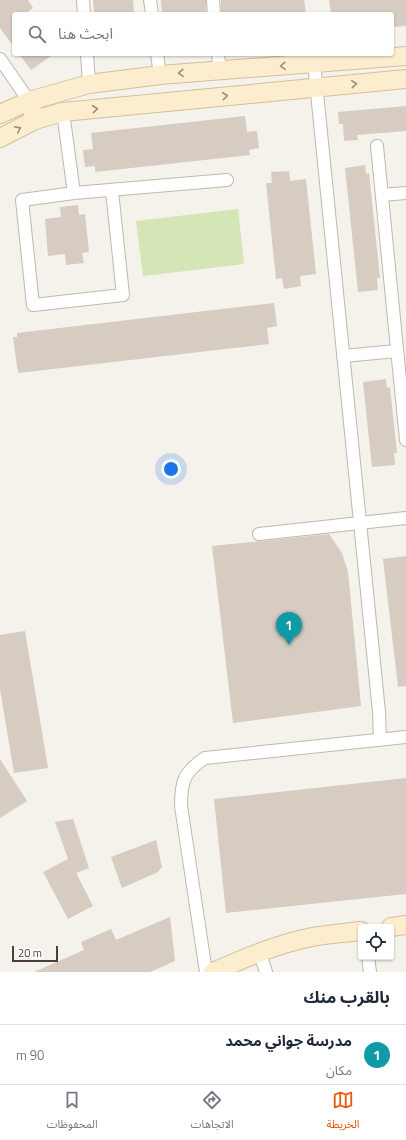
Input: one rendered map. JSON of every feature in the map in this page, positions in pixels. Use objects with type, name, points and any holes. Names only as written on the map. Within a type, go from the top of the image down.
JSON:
[{"type":"street","points":[[83,0],[84,12]]},
{"type":"street","points":[[150,0],[152,12]]},
{"type":"street","points":[[213,0],[214,12]]},
{"type":"street","points":[[87,56],[89,84]]},
{"type":"street","points":[[157,56],[160,75]]},
{"type":"street","points":[[0,114],[29,101],[89,84],[160,75],[219,62],[314,63],[406,56]]},
{"type":"street","points":[[0,59],[29,101],[36,120]]},
{"type":"street","points":[[314,63],[379,712],[380,740]]},
{"type":"street","points":[[0,138],[36,120],[63,112],[406,79]]},
{"type":"street","points":[[63,112],[74,194]]},
{"type":"street","points":[[377,146],[406,440]]},
{"type":"street","points":[[112,191],[123,295],[33,305],[22,200],[74,194],[227,180]]},
{"type":"street","points":[[382,195],[406,193]]},
{"type":"street","points":[[343,356],[397,351]]},
{"type":"street","points":[[259,534],[406,518]]},
{"type":"street","points":[[206,972],[181,806],[183,781],[190,768],[205,758],[406,737]]},
{"type":"street","points":[[394,927],[406,925]]},
{"type":"street","points":[[213,972],[259,952],[312,937],[358,931]]},
{"type":"street","points":[[259,952],[266,972]]},
{"type":"street","points":[[368,960],[370,972]]},
{"type":"green space","points":[[238,209],[244,264],[143,276],[136,221]]},
{"type":"building","points":[[0,0],[28,0],[33,8],[28,12],[12,12],[12,44],[0,28]]},
{"type":"building","points":[[93,0],[133,0],[134,12],[94,12]]},
{"type":"building","points":[[161,0],[206,0],[206,12],[162,12]]},
{"type":"building","points":[[221,0],[304,0],[306,12],[221,12]]},
{"type":"building","points":[[329,0],[406,0],[406,26],[394,27],[394,12],[331,12]]},
{"type":"building","points":[[20,56],[51,56],[31,70]]},
{"type":"building","points":[[406,106],[406,131],[357,135],[358,140],[344,141],[343,124],[339,124],[338,112]]},
{"type":"building","points":[[245,116],[247,132],[257,131],[259,148],[249,150],[250,155],[95,172],[95,166],[85,167],[83,150],[93,149],[91,133]]},
{"type":"building","points":[[365,165],[366,174],[369,173],[380,278],[377,278],[378,290],[358,292],[345,168]]},
{"type":"building","points":[[289,171],[290,181],[306,179],[316,274],[300,276],[301,286],[284,289],[282,278],[276,279],[266,183],[272,183],[271,172]]},
{"type":"building","points":[[78,205],[79,215],[85,214],[89,252],[82,253],[84,263],[66,265],[65,254],[48,256],[45,219],[61,217],[60,207]]},
{"type":"building","points":[[274,303],[277,326],[267,328],[269,344],[18,373],[13,337],[17,337],[17,333]]},
{"type":"building","points":[[386,379],[387,388],[390,387],[397,453],[394,453],[395,465],[372,467],[363,382]]},
{"type":"building","points":[[329,534],[342,553],[348,572],[361,706],[233,723],[212,546]]},
{"type":"building","points":[[406,556],[406,686],[398,687],[383,559]]},
{"type":"building","points":[[25,631],[48,768],[14,773],[0,689],[0,635]]},
{"type":"building","points":[[0,759],[27,801],[0,818]]},
{"type":"building","points":[[406,778],[406,894],[226,913],[214,799]]},
{"type":"building","points":[[73,819],[89,868],[76,873],[93,906],[68,919],[43,872],[68,859],[55,822]]},
{"type":"building","points":[[156,840],[162,867],[158,872],[122,888],[111,857]]},
{"type":"building","points":[[170,917],[175,961],[150,972],[34,972],[84,950],[81,942],[111,929],[116,940]]},
{"type":"place","name":"مدرسة جواني محمد","points":[[289,645]]}]
